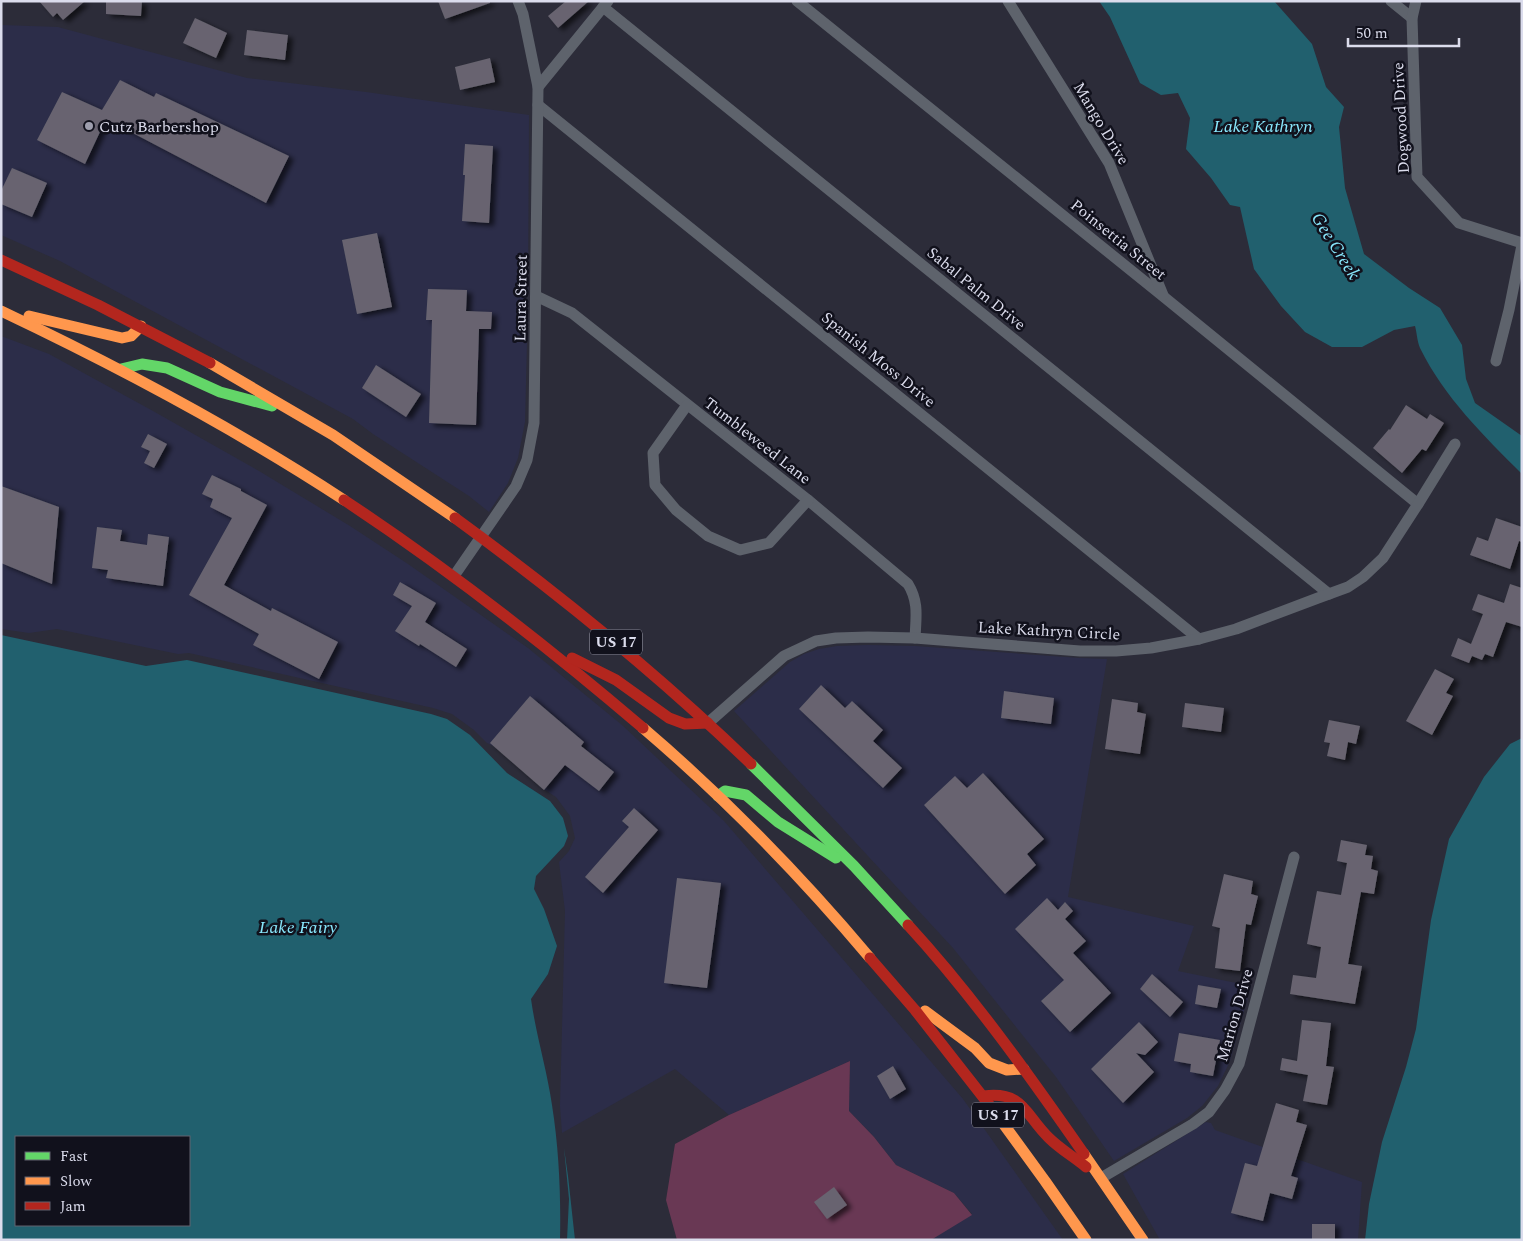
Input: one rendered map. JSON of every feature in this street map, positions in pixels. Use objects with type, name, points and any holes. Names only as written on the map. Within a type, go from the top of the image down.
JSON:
[{"type":"main road","name":"US 17","points":[[1,260],[141,326],[222,369],[297,413],[378,464],[482,538],[619,644],[708,723],[789,799],[916,934],[1024,1069],[1143,1240]]},
{"type":"main road","name":"US 17","points":[[1,310],[120,369],[204,415],[351,505],[454,576],[542,643],[636,722],[718,796],[857,942],[904,995],[984,1096],[1085,1236]]},
{"type":"main road","points":[[1,310],[122,338],[131,336],[141,326]]},
{"type":"main road","points":[[120,369],[142,364],[166,368],[220,392],[297,413]]},
{"type":"main road","points":[[542,643],[616,680],[669,718],[685,724],[708,723]]},
{"type":"main road","points":[[718,796],[725,791],[746,795],[778,822],[860,873]]},
{"type":"main road","points":[[904,995],[975,1048],[989,1063],[1007,1070],[1024,1069]]},
{"type":"main road","points":[[984,1096],[997,1093],[1012,1097],[1048,1137],[1101,1178]]},
{"type":"street","name":"Laura Street","points":[[454,576],[482,538],[516,486],[527,460],[534,423],[538,87],[523,14],[518,1]]},
{"type":"street","name":"Poinsettia Street","points":[[797,1],[1164,296],[1418,504]]},
{"type":"street","name":"Mango Drive","points":[[1008,1],[1109,163],[1164,296]]},
{"type":"street","points":[[1390,1],[1412,18]]},
{"type":"street","name":"Dogwood Drive","points":[[1416,1],[1412,18],[1417,177],[1459,223],[1522,244]]},
{"type":"street","points":[[538,87],[605,4]]},
{"type":"street","name":"Sabal Palm Drive","points":[[605,4],[1330,594]]},
{"type":"street","name":"Spanish Moss Drive","points":[[538,105],[1199,639]]},
{"type":"street","points":[[1496,361],[1510,310],[1522,244]]},
{"type":"street","name":"Tumbleweed Lane","points":[[536,296],[572,313],[808,500],[908,584],[917,604],[915,638]]},
{"type":"street","points":[[687,405],[653,453],[655,485],[676,510],[708,536],[740,550],[769,544],[808,500]]},
{"type":"street","name":"Lake Kathryn Circle","points":[[708,723],[784,656],[816,641],[836,638],[915,638],[1080,651],[1151,648],[1199,639],[1236,629],[1330,594],[1348,587],[1364,577],[1383,558],[1455,444]]},
{"type":"street","name":"Marion Drive","points":[[1101,1178],[1193,1124],[1209,1112],[1225,1090],[1239,1064],[1294,857]]},
{"type":"shaded area","points":[[1,25],[58,27],[247,78],[366,92],[529,115],[528,294],[525,299],[528,301],[525,422],[518,458],[508,483],[489,512],[469,496],[353,419],[60,261],[1,235]]},
{"type":"shaded area","points":[[1,336],[49,354],[259,471],[350,526],[528,648],[622,725],[724,821],[963,1099],[1063,1240],[931,1240],[972,1214],[954,1193],[896,1165],[874,1137],[849,1111],[850,1061],[729,1115],[675,1069],[562,1133],[560,1106],[565,911],[559,862],[569,851],[575,838],[570,816],[556,797],[539,786],[532,771],[506,752],[487,743],[474,730],[452,714],[433,708],[189,653],[178,654],[57,629],[29,633],[1,629]]},
{"type":"shaded area","points":[[837,646],[915,646],[1107,659],[1068,897],[1194,926],[1178,971],[1251,986],[1230,1061],[1218,1086],[1202,1106],[1187,1118],[1114,1161],[1056,1077],[953,948],[734,711],[790,662],[804,654]]},
{"type":"shaded area","points":[[850,1061],[849,1111],[874,1137],[896,1165],[954,1193],[972,1215],[931,1240],[677,1240],[666,1200],[675,1144],[729,1115]]},
{"type":"shaded area","points":[[1206,1122],[1211,1123],[1215,1130],[1362,1182],[1358,1240],[1160,1240],[1123,1174]]},
{"type":"water","name":"Lake Kathryn","points":[[1099,1],[1274,1],[1312,44],[1326,87],[1344,107],[1339,127],[1345,188],[1364,254],[1409,288],[1440,308],[1462,345],[1466,379],[1475,403],[1522,436],[1522,474],[1466,415],[1441,383],[1420,348],[1415,326],[1394,330],[1362,347],[1332,347],[1305,332],[1281,306],[1254,269],[1240,207],[1230,205],[1211,178],[1186,149],[1190,118],[1178,93],[1161,95],[1140,83],[1110,17]]},
{"type":"water","name":"Lake Fairy","points":[[1,635],[146,666],[187,660],[431,714],[447,719],[470,735],[507,773],[550,801],[563,818],[568,836],[564,846],[536,876],[534,889],[544,909],[557,946],[548,974],[531,999],[550,1092],[556,1138],[559,1172],[560,1240],[1,1240]]},
{"type":"water","points":[[1522,738],[1522,1240],[1365,1240],[1369,1204],[1382,1142],[1416,1029],[1431,920],[1449,839],[1484,777],[1510,744]]},
{"type":"water","points":[[564,1148],[575,1240],[567,1240],[569,1199]]},
{"type":"building","points":[[39,1],[85,1],[63,20],[57,13],[53,17]]},
{"type":"building","points":[[106,1],[142,1],[141,16],[106,14]]},
{"type":"building","points":[[438,1],[490,1],[490,3],[445,19]]},
{"type":"building","points":[[566,1],[589,1],[558,28],[548,16]]},
{"type":"building","points":[[195,18],[227,33],[216,58],[183,43]]},
{"type":"building","points":[[247,30],[288,35],[285,60],[244,55]]},
{"type":"building","points":[[490,58],[495,82],[460,90],[455,67]]},
{"type":"building","points":[[120,80],[154,97],[156,93],[289,156],[266,203],[106,119],[85,164],[37,140],[62,92],[102,110]]},
{"type":"building","points":[[465,144],[493,146],[489,223],[462,221]]},
{"type":"building","points":[[12,168],[47,183],[32,217],[1,204],[1,191]]},
{"type":"building","points":[[377,233],[392,307],[357,314],[342,240]]},
{"type":"building","points":[[428,289],[467,290],[466,311],[492,312],[491,329],[479,329],[476,425],[429,423],[432,320],[426,320]]},
{"type":"building","points":[[376,365],[421,394],[406,417],[362,388]]},
{"type":"building","points":[[1406,405],[1427,419],[1430,414],[1444,423],[1426,451],[1422,449],[1402,473],[1373,448],[1390,430]]},
{"type":"building","points":[[148,434],[167,444],[154,468],[144,463],[150,451],[141,447]]},
{"type":"building","points":[[212,475],[241,489],[241,491],[267,505],[224,585],[271,611],[272,608],[338,642],[319,679],[253,645],[259,634],[189,595],[232,518],[210,507],[213,499],[202,494]]},
{"type":"building","points":[[1,486],[59,507],[52,584],[1,563]]},
{"type":"building","points":[[1496,518],[1522,527],[1522,542],[1519,541],[1510,569],[1470,555],[1477,537],[1488,541]]},
{"type":"building","points":[[97,527],[122,530],[120,541],[147,545],[148,534],[169,537],[163,586],[106,578],[108,570],[92,568]]},
{"type":"building","points":[[400,582],[436,603],[425,622],[467,649],[456,667],[420,644],[419,646],[395,631],[412,606],[393,595]]},
{"type":"building","points":[[1510,584],[1522,588],[1522,627],[1506,622],[1493,657],[1485,654],[1482,660],[1472,656],[1469,663],[1451,656],[1458,638],[1471,644],[1483,614],[1472,610],[1478,594],[1504,603]]},
{"type":"building","points":[[1435,669],[1454,679],[1446,693],[1453,696],[1432,735],[1406,721]]},
{"type":"building","points":[[821,685],[845,708],[852,701],[883,730],[873,741],[902,768],[883,788],[799,709]]},
{"type":"building","points":[[1004,691],[1054,698],[1051,724],[1001,718]]},
{"type":"building","points":[[530,696],[584,742],[581,746],[614,772],[599,791],[565,765],[544,790],[490,743]]},
{"type":"building","points":[[1112,699],[1138,703],[1137,712],[1146,714],[1140,754],[1105,749]]},
{"type":"building","points":[[1185,703],[1224,708],[1221,732],[1182,727]]},
{"type":"building","points":[[1329,720],[1360,726],[1356,744],[1348,742],[1345,760],[1327,756],[1330,743],[1324,742]]},
{"type":"building","points":[[983,773],[1044,839],[1027,854],[1036,865],[1005,894],[924,805],[955,776],[967,788]]},
{"type":"building","points":[[634,808],[658,830],[603,893],[585,877],[629,827],[622,821]]},
{"type":"building","points":[[1341,840],[1367,845],[1365,855],[1373,856],[1371,869],[1378,871],[1374,894],[1361,892],[1348,964],[1362,966],[1355,1004],[1290,994],[1293,975],[1316,978],[1321,947],[1307,944],[1317,891],[1341,895],[1347,863],[1337,861]]},
{"type":"building","points":[[1224,874],[1253,881],[1251,894],[1258,896],[1251,925],[1246,924],[1240,971],[1215,968],[1220,928],[1212,926]]},
{"type":"building","points":[[677,878],[721,883],[707,988],[664,983]]},
{"type":"building","points":[[1047,898],[1058,910],[1065,902],[1073,911],[1065,919],[1086,941],[1073,953],[1111,993],[1070,1032],[1041,1001],[1064,980],[1015,929]]},
{"type":"building","points":[[1152,974],[1183,1002],[1170,1017],[1140,989]]},
{"type":"building","points":[[1198,985],[1221,989],[1217,1008],[1195,1004]]},
{"type":"building","points":[[1302,1020],[1331,1023],[1326,1066],[1334,1067],[1327,1105],[1303,1101],[1308,1075],[1280,1070],[1282,1058],[1297,1061]]},
{"type":"building","points":[[1139,1022],[1158,1042],[1145,1055],[1136,1053],[1154,1072],[1123,1103],[1091,1069]]},
{"type":"building","points":[[1179,1033],[1220,1040],[1213,1076],[1190,1072],[1191,1064],[1174,1061]]},
{"type":"building","points":[[893,1066],[906,1089],[890,1099],[877,1076]]},
{"type":"building","points":[[1276,1103],[1299,1110],[1296,1122],[1307,1125],[1291,1176],[1298,1178],[1292,1199],[1270,1193],[1263,1221],[1231,1213],[1245,1163],[1257,1166]]},
{"type":"building","points":[[834,1187],[847,1205],[827,1219],[814,1202]]},
{"type":"building","points":[[1312,1224],[1335,1224],[1335,1240],[1312,1240]]},
{"type":"traffic: fast","points":[[121,369],[142,364],[167,368],[220,392],[272,406]]},
{"type":"traffic: fast","points":[[751,764],[854,866],[908,925]]},
{"type":"traffic: fast","points":[[718,796],[725,791],[746,795],[778,822],[836,858]]},
{"type":"traffic: slow","points":[[1,311],[132,376],[218,423],[344,500]]},
{"type":"traffic: slow","points":[[29,316],[122,338],[131,336],[141,326]]},
{"type":"traffic: slow","points":[[210,363],[333,435],[455,518]]},
{"type":"traffic: slow","points":[[643,728],[761,838],[817,897],[870,958]]},
{"type":"traffic: slow","points":[[925,1011],[975,1048],[989,1063],[1007,1070],[1024,1069]]},
{"type":"traffic: slow","points":[[994,1111],[1086,1240]]},
{"type":"traffic: slow","points":[[1084,1154],[1143,1240]]},
{"type":"traffic: jam","points":[[1,260],[98,305],[210,363]]},
{"type":"traffic: jam","points":[[344,500],[460,581],[571,668],[643,728]]},
{"type":"traffic: jam","points":[[455,518],[608,636],[681,699],[751,764]]},
{"type":"traffic: jam","points":[[572,658],[616,680],[669,718],[685,724],[708,723]]},
{"type":"traffic: jam","points":[[908,925],[978,1008],[1084,1154]]},
{"type":"traffic: jam","points":[[870,958],[915,1010],[994,1111]]},
{"type":"traffic: jam","points":[[984,1096],[997,1095],[1016,1101],[1049,1138],[1086,1167]]},
{"type":"place","name":"Cutz Barbershop","points":[[89,126]]},
{"type":"water label","name":"Gee Creek","points":[[1336,246]]}]
